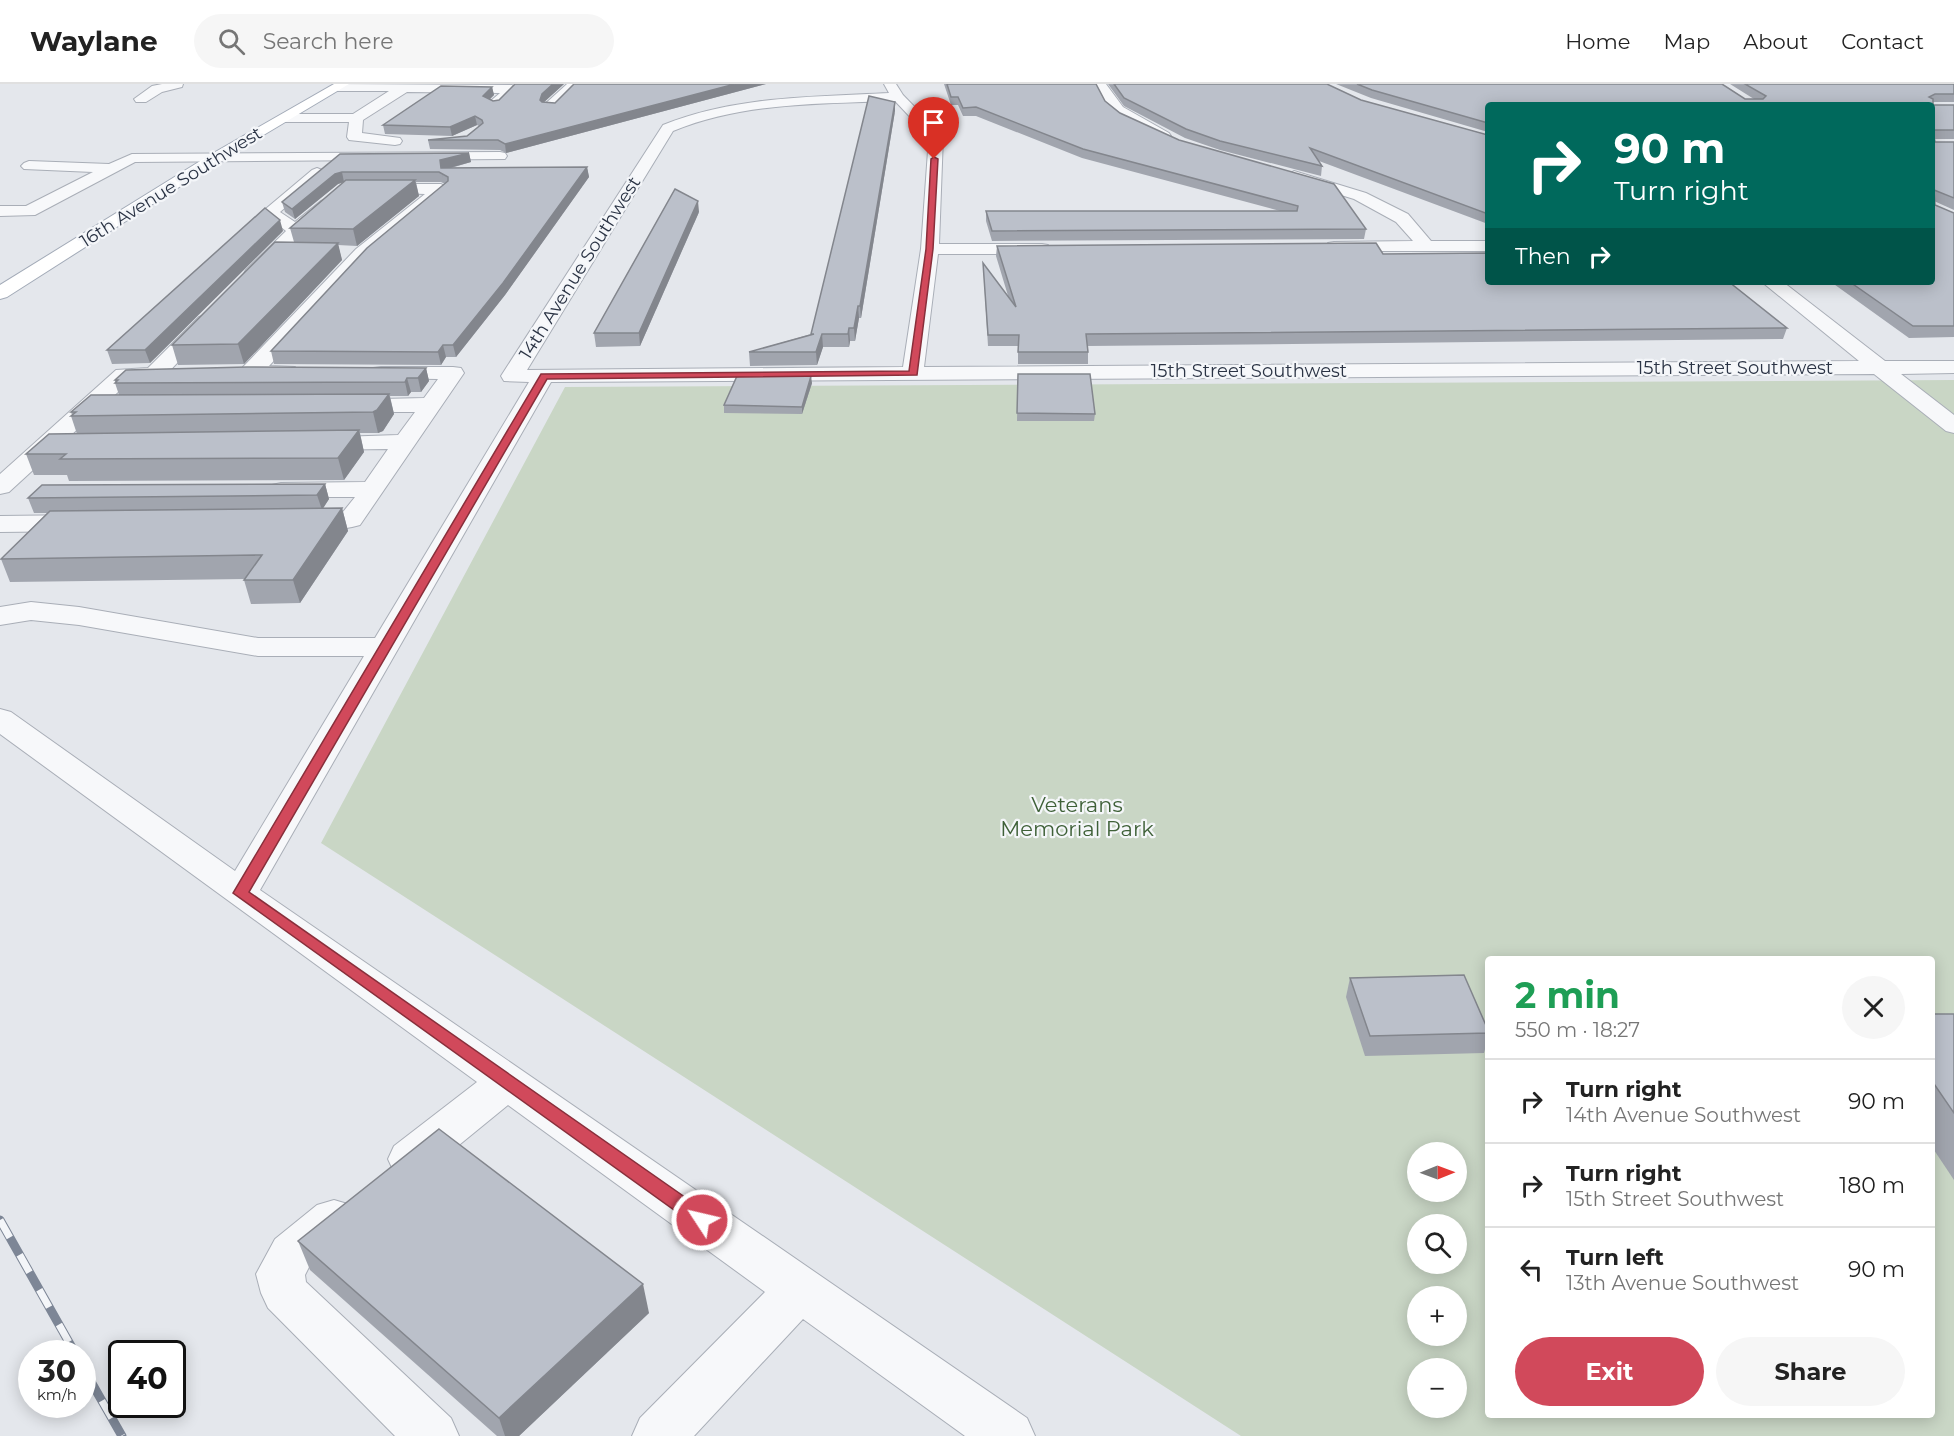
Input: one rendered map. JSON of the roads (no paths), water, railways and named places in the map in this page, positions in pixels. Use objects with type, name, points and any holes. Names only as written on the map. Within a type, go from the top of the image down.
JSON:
[{"type":"main road","name":"16th Avenue Southwest","points":[[0,292],[215,158],[341,85]]},
{"type":"street","points":[[141,99],[157,89],[177,84]]},
{"type":"street","points":[[550,107],[574,84]]},
{"type":"street","points":[[1100,84],[1104,94],[1117,111],[1179,143]]},
{"type":"street","points":[[341,85],[512,90],[494,104]]},
{"type":"street","points":[[285,118],[356,118],[408,86]]},
{"type":"street","points":[[894,91],[936,136],[930,249],[914,373]]},
{"type":"street","name":"14th Avenue Southwest","points":[[544,376],[512,376],[668,128],[705,113],[894,91]]},
{"type":"street","points":[[356,118],[354,137],[411,142],[452,142]]},
{"type":"street","points":[[296,230],[270,212],[322,174],[340,155]]},
{"type":"street","points":[[0,211],[29,211],[132,158],[340,155],[500,156]]},
{"type":"street","points":[[29,166],[113,168]]},
{"type":"street","points":[[1276,172],[1360,196],[1402,218],[1426,246]]},
{"type":"street","points":[[242,285],[296,230],[355,184],[446,173]]},
{"type":"street","points":[[311,372],[240,372],[362,253],[441,189],[355,184]]},
{"type":"street","points":[[1320,247],[1485,246]]},
{"type":"street","points":[[930,249],[1060,248]]},
{"type":"street","points":[[274,252],[296,253]]},
{"type":"street","points":[[340,253],[362,253]]},
{"type":"street","points":[[1775,285],[1954,426]]},
{"type":"street","points":[[154,374],[218,309]]},
{"type":"street","name":"15th Street Southwest","points":[[544,376],[1954,367]]},
{"type":"street","points":[[281,521],[351,520],[453,373],[358,372]]},
{"type":"street","points":[[8,490],[45,446],[124,375],[186,373]]},
{"type":"street","name":"14th Avenue Southwest","points":[[240,893],[544,376]]},
{"type":"street","points":[[325,405],[431,405]]},
{"type":"street","points":[[90,406],[125,406]]},
{"type":"street","points":[[297,443],[405,442]]},
{"type":"street","points":[[45,446],[81,446]]},
{"type":"street","points":[[252,490],[372,489]]},
{"type":"street","points":[[0,524],[105,523]]},
{"type":"street","points":[[0,616],[31,611],[79,616],[258,647],[385,647]]},
{"type":"street","points":[[0,719],[240,893],[1008,1436]]},
{"type":"street","points":[[432,1436],[285,1293],[280,1274],[292,1253],[507,1082]]},
{"type":"street","points":[[659,1436],[800,1288]]},
{"type":"railway","points":[[0,1220],[68,1340]]},
{"type":"railway","points":[[96,1390],[122,1436]]},
{"type":"park label","name":"Veterans Memorial Park","points":[[1077,816]]}]
